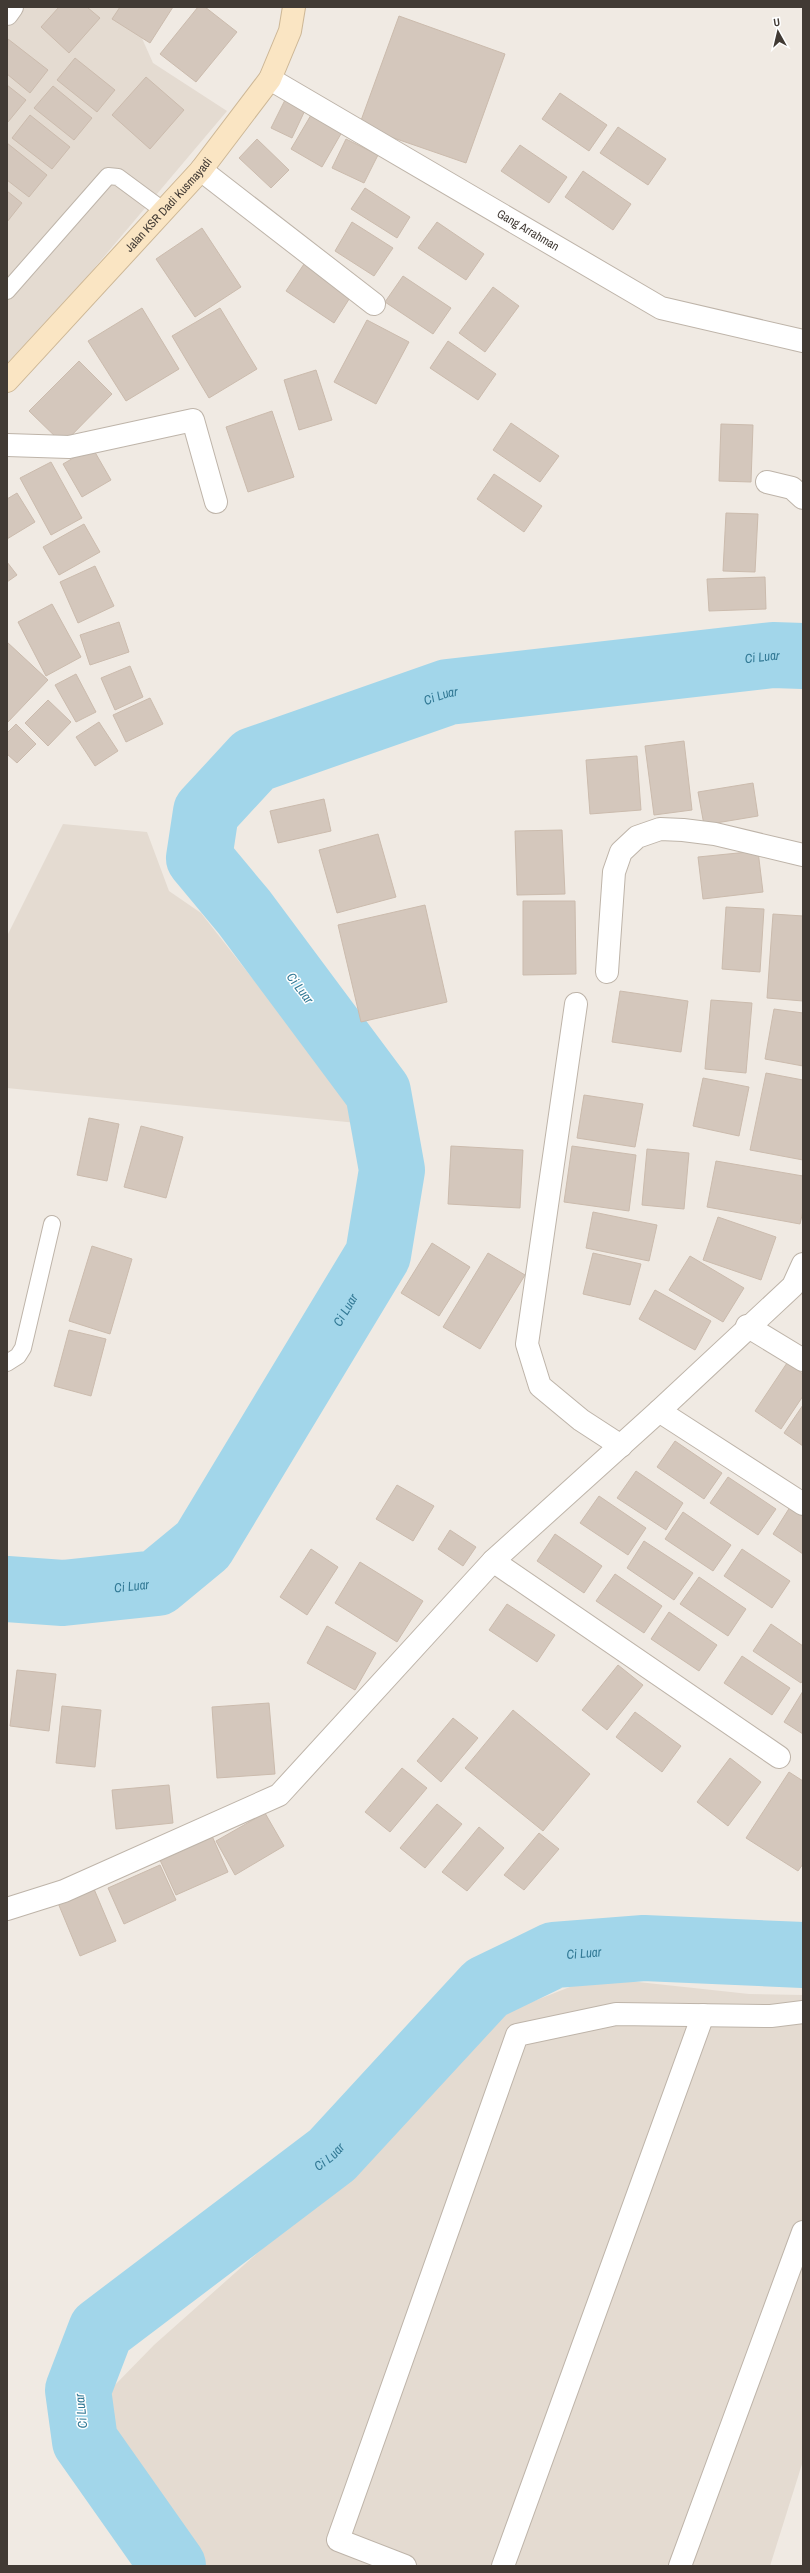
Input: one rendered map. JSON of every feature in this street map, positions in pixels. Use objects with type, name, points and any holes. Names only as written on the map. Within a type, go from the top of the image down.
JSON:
[{"type":"main road","name":"Jalan KSR Dadi Kusmayadi","points":[[7,381],[201,170],[270,78],[290,31],[294,7]]},
{"type":"street","points":[[7,14],[12,7]]},
{"type":"street","name":"Gang Arrahman","points":[[270,78],[660,308],[803,341]]},
{"type":"street","points":[[201,170],[374,304]]},
{"type":"street","points":[[7,445],[69,447],[193,420],[216,502]]},
{"type":"street","points":[[767,482],[792,488],[803,498]]},
{"type":"street","points":[[608,972],[614,872],[621,852],[637,837],[660,829],[683,830],[715,834],[803,854]]},
{"type":"street","points":[[576,1004],[527,1344],[540,1386],[581,1420],[621,1446]]},
{"type":"street","points":[[7,1909],[64,1891],[279,1795],[494,1561],[659,1411],[747,1326],[798,1287],[803,1264]]},
{"type":"street","points":[[747,1326],[803,1360]]},
{"type":"street","points":[[659,1411],[803,1504]]},
{"type":"street","points":[[494,1561],[779,1757]]},
{"type":"street","points":[[405,2566],[338,2540],[516,2035],[616,2014],[772,2016],[803,2012]]},
{"type":"street","points":[[503,2566],[703,2015]]},
{"type":"street","points":[[680,2566],[803,2232]]},
{"type":"lane","points":[[7,291],[108,176],[118,177],[164,212]]},
{"type":"lane","points":[[7,1363],[13,1361],[23,1348],[52,1224]]},
{"type":"shaded area","points":[[7,7],[128,7],[153,63],[227,111],[31,343],[7,368]]},
{"type":"shaded area","points":[[63,824],[147,832],[169,891],[201,913],[367,1124],[7,1088],[7,936]]},
{"type":"shaded area","points":[[629,1981],[749,1994],[803,1995],[803,2461],[770,2566],[202,2566],[138,2482],[109,2428],[112,2388],[154,2345],[344,2176],[447,2059],[511,2010],[575,1985]]},
{"type":"building","points":[[59,7],[87,7],[100,18],[69,53],[41,27]]},
{"type":"building","points":[[120,7],[173,7],[150,43],[112,19]]},
{"type":"building","points":[[198,7],[205,7],[237,32],[196,82],[160,54]]},
{"type":"building","points":[[399,16],[505,54],[466,163],[359,126]]},
{"type":"building","points":[[8,39],[48,70],[30,93],[7,74]]},
{"type":"building","points":[[75,58],[115,90],[97,112],[57,80]]},
{"type":"building","points":[[146,77],[184,110],[150,149],[112,115]]},
{"type":"building","points":[[7,85],[26,100],[8,122],[7,121]]},
{"type":"building","points":[[53,86],[92,118],[74,140],[34,108]]},
{"type":"building","points":[[560,93],[607,125],[589,151],[542,119]]},
{"type":"building","points":[[287,96],[307,106],[292,138],[271,128]]},
{"type":"building","points":[[30,115],[70,147],[52,169],[12,138]]},
{"type":"building","points":[[311,115],[342,132],[322,167],[291,149]]},
{"type":"building","points":[[618,127],[666,159],[648,185],[600,153]]},
{"type":"building","points":[[257,139],[289,170],[271,188],[239,158]]},
{"type":"building","points":[[346,139],[378,155],[364,183],[332,168]]},
{"type":"building","points":[[7,143],[47,175],[29,197],[7,180]]},
{"type":"building","points":[[520,145],[567,177],[549,203],[501,171]]},
{"type":"building","points":[[583,171],[631,204],[613,230],[565,197]]},
{"type":"building","points":[[365,188],[410,217],[397,238],[351,209]]},
{"type":"building","points":[[7,191],[22,203],[7,222]]},
{"type":"building","points":[[352,222],[393,248],[374,276],[335,251]]},
{"type":"building","points":[[437,222],[484,254],[466,280],[418,248]]},
{"type":"building","points":[[202,228],[241,287],[195,317],[156,259]]},
{"type":"building","points":[[304,264],[351,296],[334,323],[286,291]]},
{"type":"building","points":[[403,276],[451,308],[433,334],[385,302]]},
{"type":"building","points":[[493,287],[519,306],[485,352],[459,333]]},
{"type":"building","points":[[142,308],[179,369],[126,401],[88,341]]},
{"type":"building","points":[[220,308],[257,369],[209,398],[172,336]]},
{"type":"building","points":[[367,320],[409,342],[376,404],[334,382]]},
{"type":"building","points":[[448,341],[496,374],[478,400],[430,368]]},
{"type":"building","points":[[79,361],[112,394],[63,444],[29,411]]},
{"type":"building","points":[[316,370],[332,420],[299,430],[284,380]]},
{"type":"building","points":[[272,411],[294,477],[248,492],[226,427]]},
{"type":"building","points":[[511,423],[559,456],[540,482],[493,450]]},
{"type":"building","points":[[721,424],[753,425],[751,482],[719,481]]},
{"type":"building","points":[[92,447],[111,480],[82,497],[63,464]]},
{"type":"building","points":[[51,462],[82,518],[51,535],[20,478]]},
{"type":"building","points":[[494,474],[542,506],[524,532],[477,499]]},
{"type":"building","points":[[17,493],[35,522],[7,539],[7,499]]},
{"type":"building","points":[[726,513],[758,514],[755,572],[723,571]]},
{"type":"building","points":[[84,524],[100,552],[59,575],[43,547]]},
{"type":"building","points":[[7,562],[17,575],[7,582]]},
{"type":"building","points":[[95,566],[114,606],[78,623],[60,582]]},
{"type":"building","points":[[765,577],[766,609],[709,611],[707,579]]},
{"type":"building","points":[[52,604],[81,657],[46,676],[18,622]]},
{"type":"building","points":[[119,622],[129,652],[90,665],[80,635]]},
{"type":"building","points":[[7,642],[48,680],[7,723]]},
{"type":"building","points":[[130,666],[143,697],[115,710],[101,678]]},
{"type":"building","points":[[76,674],[96,712],[76,722],[55,685]]},
{"type":"building","points":[[150,698],[163,724],[126,742],[113,715]]},
{"type":"building","points":[[48,700],[71,722],[48,746],[25,723]]},
{"type":"building","points":[[99,722],[118,751],[95,766],[76,737]]},
{"type":"building","points":[[16,724],[36,744],[17,763],[7,754],[7,733]]},
{"type":"building","points":[[684,741],[692,810],[654,815],[645,746]]},
{"type":"building","points":[[637,756],[641,810],[590,814],[586,760]]},
{"type":"building","points":[[753,783],[758,816],[704,825],[698,792]]},
{"type":"building","points":[[324,799],[331,831],[278,843],[270,811]]},
{"type":"building","points":[[562,830],[565,894],[517,895],[515,831]]},
{"type":"building","points":[[378,834],[396,897],[337,913],[319,850]]},
{"type":"building","points":[[758,851],[763,892],[703,899],[698,857]]},
{"type":"building","points":[[523,901],[575,901],[576,974],[523,975]]},
{"type":"building","points":[[425,905],[447,1002],[361,1022],[338,925]]},
{"type":"building","points":[[726,907],[764,909],[760,972],[722,969]]},
{"type":"building","points":[[773,914],[803,916],[803,1001],[767,998]]},
{"type":"building","points":[[620,991],[688,1001],[681,1052],[612,1042]]},
{"type":"building","points":[[711,1000],[752,1003],[746,1073],[705,1069]]},
{"type":"building","points":[[774,1009],[803,1013],[803,1066],[765,1059]]},
{"type":"building","points":[[766,1073],[803,1080],[803,1160],[750,1150]]},
{"type":"building","points":[[703,1078],[749,1087],[739,1136],[693,1126]]},
{"type":"building","points":[[584,1095],[643,1104],[635,1147],[577,1138]]},
{"type":"building","points":[[89,1118],[119,1124],[107,1181],[77,1175]]},
{"type":"building","points":[[141,1126],[183,1137],[166,1198],[124,1187]]},
{"type":"building","points":[[451,1146],[523,1150],[520,1208],[448,1204]]},
{"type":"building","points":[[572,1146],[636,1155],[629,1211],[564,1202]]},
{"type":"building","points":[[647,1149],[689,1153],[684,1209],[642,1205]]},
{"type":"building","points":[[716,1161],[803,1176],[803,1211],[800,1224],[707,1207]]},
{"type":"building","points":[[593,1212],[657,1225],[649,1261],[586,1248]]},
{"type":"building","points":[[718,1217],[776,1237],[761,1280],[703,1260]]},
{"type":"building","points":[[432,1243],[470,1267],[439,1316],[401,1293]]},
{"type":"building","points":[[92,1246],[132,1259],[110,1334],[69,1321]]},
{"type":"building","points":[[488,1253],[525,1275],[480,1349],[443,1327]]},
{"type":"building","points":[[593,1253],[641,1264],[630,1305],[583,1294]]},
{"type":"building","points":[[690,1256],[744,1288],[723,1322],[669,1290]]},
{"type":"building","points":[[655,1290],[711,1321],[695,1350],[639,1319]]},
{"type":"building","points":[[69,1330],[106,1339],[91,1396],[54,1386]]},
{"type":"building","points":[[787,1363],[803,1374],[803,1396],[781,1429],[755,1411]]},
{"type":"building","points":[[803,1405],[803,1446],[784,1433]]},
{"type":"building","points":[[675,1441],[722,1473],[704,1499],[657,1467]]},
{"type":"building","points":[[636,1471],[683,1503],[666,1530],[617,1498]]},
{"type":"building","points":[[728,1477],[776,1509],[758,1535],[710,1503]]},
{"type":"building","points":[[397,1485],[434,1506],[413,1541],[376,1519]]},
{"type":"building","points":[[599,1496],[646,1528],[628,1555],[580,1523]]},
{"type":"building","points":[[790,1507],[803,1516],[803,1554],[773,1534]]},
{"type":"building","points":[[683,1512],[731,1545],[713,1571],[665,1539]]},
{"type":"building","points":[[450,1530],[476,1547],[463,1566],[438,1549]]},
{"type":"building","points":[[555,1534],[602,1566],[584,1593],[537,1561]]},
{"type":"building","points":[[644,1541],[693,1573],[674,1600],[627,1568]]},
{"type":"building","points":[[311,1549],[338,1567],[307,1615],[280,1597]]},
{"type":"building","points":[[742,1549],[790,1581],[772,1608],[724,1576]]},
{"type":"building","points":[[360,1562],[423,1601],[397,1642],[335,1603]]},
{"type":"building","points":[[615,1574],[662,1606],[644,1633],[596,1601]]},
{"type":"building","points":[[699,1577],[746,1609],[728,1636],[680,1604]]},
{"type":"building","points":[[507,1604],[555,1635],[537,1662],[489,1630]]},
{"type":"building","points":[[669,1612],[717,1645],[699,1671],[651,1639]]},
{"type":"building","points":[[771,1624],[803,1646],[803,1680],[801,1683],[753,1651]]},
{"type":"building","points":[[327,1626],[376,1653],[355,1690],[307,1663]]},
{"type":"building","points":[[742,1656],[790,1688],[772,1715],[724,1683]]},
{"type":"building","points":[[618,1665],[643,1685],[607,1730],[582,1710]]},
{"type":"building","points":[[17,1670],[56,1674],[49,1731],[10,1726]]},
{"type":"building","points":[[803,1691],[803,1734],[784,1722]]},
{"type":"building","points":[[269,1703],[275,1774],[217,1778],[212,1707]]},
{"type":"building","points":[[62,1706],[101,1710],[95,1767],[56,1763]]},
{"type":"building","points":[[513,1710],[590,1774],[543,1831],[465,1768]]},
{"type":"building","points":[[635,1712],[681,1746],[662,1772],[616,1737]]},
{"type":"building","points":[[453,1718],[478,1738],[441,1782],[417,1761]]},
{"type":"building","points":[[730,1758],[761,1782],[728,1826],[697,1802]]},
{"type":"building","points":[[402,1768],[427,1788],[390,1832],[365,1812]]},
{"type":"building","points":[[789,1772],[803,1781],[803,1864],[798,1871],[746,1838]]},
{"type":"building","points":[[169,1785],[173,1823],[116,1829],[112,1790]]},
{"type":"building","points":[[437,1804],[462,1824],[425,1868],[400,1848]]},
{"type":"building","points":[[265,1813],[284,1846],[235,1875],[216,1841]]},
{"type":"building","points":[[479,1827],[504,1848],[467,1891],[442,1872]]},
{"type":"building","points":[[539,1833],[559,1849],[524,1890],[504,1875]]},
{"type":"building","points":[[212,1836],[228,1872],[176,1895],[160,1860]]},
{"type":"building","points":[[160,1865],[176,1900],[124,1924],[108,1888]]},
{"type":"building","points":[[94,1889],[116,1941],[80,1956],[58,1903]]},
{"type":"waterway","name":"Ci Luar","points":[[7,1589],[63,1593],[157,1583],[203,1545],[378,1255],[392,1170],[378,1092],[244,912],[199,858],[206,812],[254,760],[448,692],[773,655],[803,656]]},
{"type":"waterway","name":"Ci Luar","points":[[173,2566],[85,2441],[78,2390],[101,2330],[332,2155],[486,1988],[554,1955],[644,1948],[803,1955]]}]
